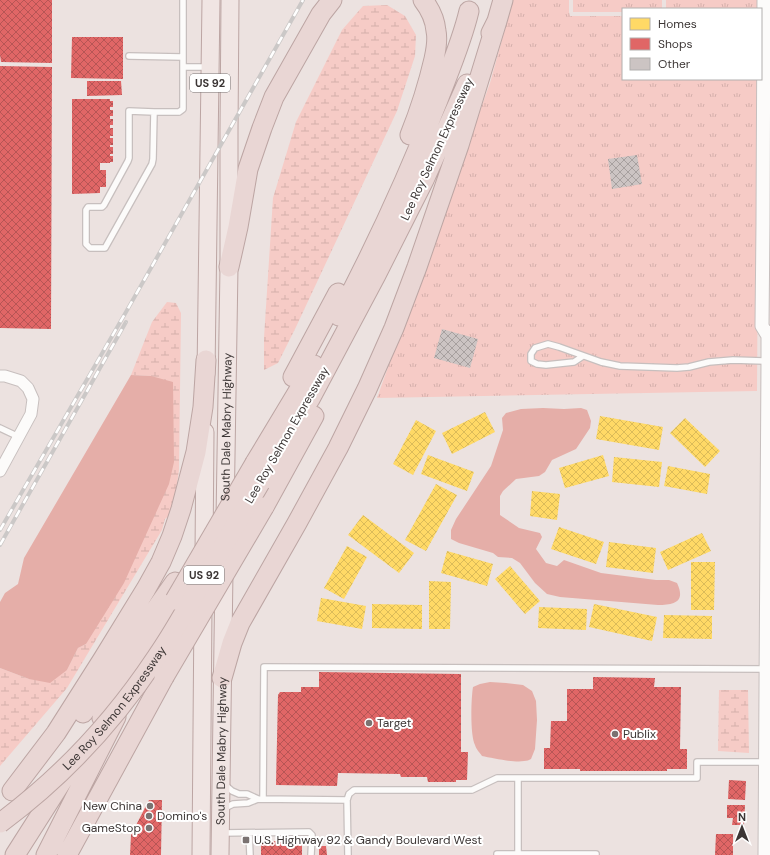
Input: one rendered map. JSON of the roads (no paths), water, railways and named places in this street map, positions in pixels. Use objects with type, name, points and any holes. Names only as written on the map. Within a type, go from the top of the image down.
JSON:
[{"type":"highway","points":[[229,267],[238,227],[248,169],[262,128],[274,97],[321,14],[332,0]]},
{"type":"highway","points":[[408,141],[426,89],[437,40],[437,32],[432,15],[423,0]]},
{"type":"highway","name":"Lee Roy Selmon Expressway","points":[[0,823],[34,796],[70,763],[105,726],[142,679],[168,641],[310,399],[380,268],[424,180],[496,21],[503,0]]},
{"type":"highway","points":[[46,855],[175,600],[255,455],[308,376],[338,320],[398,196],[431,118],[465,27],[471,5]]},
{"type":"highway","name":"Lee Roy Selmon Expressway","points":[[6,796],[27,778],[54,750],[74,726],[175,582],[255,455],[337,295],[374,218],[471,5]]},
{"type":"highway","points":[[67,855],[164,677],[264,507],[362,328],[406,237],[457,119],[496,21]]},
{"type":"highway","points":[[222,678],[232,643],[240,623],[338,448],[367,389],[394,328],[459,145],[496,21]]},
{"type":"highway","points":[[6,796],[56,732],[103,659],[154,575],[166,549],[176,522],[196,452],[202,412],[206,360]]},
{"type":"highway","points":[[15,855],[119,692],[175,600]]},
{"type":"main road","name":"South Dale Mabry Highway","points":[[201,855],[211,0]]},
{"type":"main road","name":"South Dale Mabry Highway","points":[[220,855],[229,267],[230,0]]},
{"type":"street","points":[[764,0],[767,65],[767,223],[762,326],[769,335],[768,664],[766,762],[768,779],[765,855]]},
{"type":"street","points":[[0,376],[21,381],[28,388],[33,399],[32,414],[0,471]]},
{"type":"lane","points":[[154,112],[152,164],[104,248],[90,248],[86,244],[86,210],[88,207],[102,207],[104,205],[128,161],[129,112],[154,112],[179,112],[183,109],[183,0]]},
{"type":"lane","points":[[129,56],[182,57]]},
{"type":"lane","points":[[183,67],[210,67]]},
{"type":"lane","points":[[583,356],[574,362],[546,365],[537,364],[531,361],[531,354],[535,348],[548,344],[601,362],[620,366],[677,368],[715,361],[768,361]]},
{"type":"lane","points":[[0,428],[19,438]]},
{"type":"lane","points":[[261,799],[264,667],[768,664]]},
{"type":"lane","points":[[348,855],[347,800],[349,794],[354,790],[472,790],[497,778],[697,778],[697,762],[766,762]]},
{"type":"lane","points":[[518,778],[518,855]]},
{"type":"lane","points":[[221,781],[232,791],[261,799]]},
{"type":"lane","points":[[220,810],[233,804],[248,803],[261,799],[347,800]]},
{"type":"lane","points":[[220,833],[309,832],[312,835],[311,855]]},
{"type":"lane","points":[[250,833],[250,855]]},
{"type":"lane","points":[[497,854],[596,854]]},
{"type":"railway","points":[[0,530],[303,0]]},
{"type":"railway","points":[[0,545],[126,322]]},
{"type":"place","name":"Target","points":[[369,723]]},
{"type":"place","name":"Publix","points":[[615,734]]},
{"type":"place","name":"New China","points":[[150,806]]},
{"type":"place","name":"Domino's","points":[[149,816]]},
{"type":"place","name":"GameStop","points":[[149,828]]},
{"type":"place","name":"U.S. Highway 92 & Gandy Boulevard West","points":[[246,840]]}]
